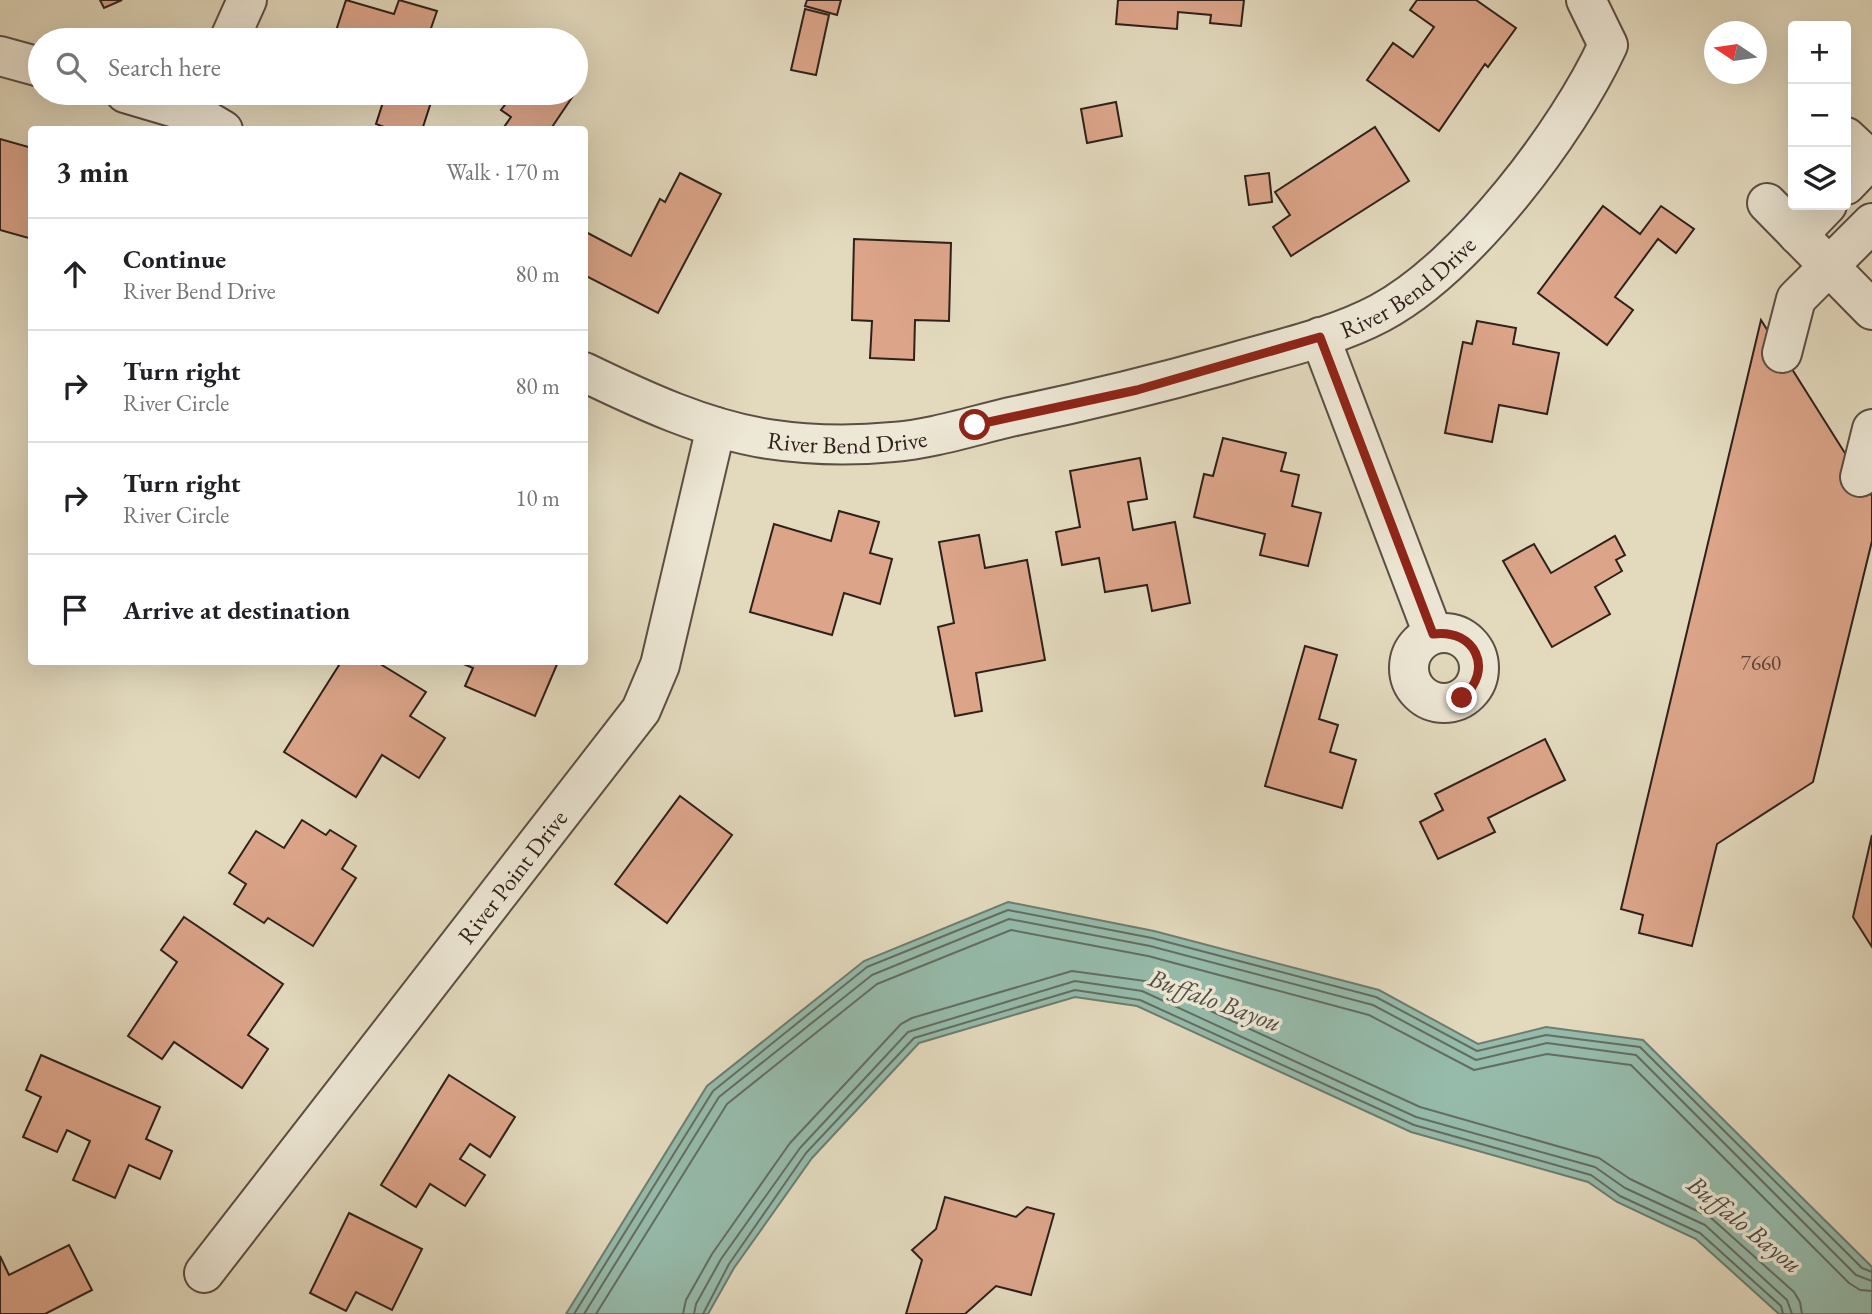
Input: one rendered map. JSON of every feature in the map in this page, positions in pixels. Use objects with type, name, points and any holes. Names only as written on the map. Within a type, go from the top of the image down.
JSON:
[{"type":"street","points":[[234,28],[247,0]]},
{"type":"street","name":"River Bend Drive","points":[[588,374],[634,396],[716,427],[768,439],[830,444],[894,442],[1137,390],[1320,337],[1380,313],[1424,282],[1469,240],[1553,138],[1593,77],[1608,45],[1586,0]]},
{"type":"street","points":[[0,55],[28,63]]},
{"type":"street","points":[[177,105],[208,112]]},
{"type":"street","points":[[1767,203],[1872,310]]},
{"type":"street","points":[[1798,235],[1822,210]]},
{"type":"street","points":[[1782,353],[1796,299],[1831,267],[1872,223]]},
{"type":"street","points":[[1320,337],[1433,634]]},
{"type":"street","name":"River Point Drive","points":[[204,1273],[641,710],[660,665],[716,427]]},
{"type":"street","points":[[1860,477],[1872,429]]},
{"type":"water","name":"Buffalo Bayou","points":[[1008,902],[1154,931],[1379,990],[1478,1044],[1546,1027],[1643,1040],[1872,1267],[1872,1314],[1779,1314],[1696,1239],[1617,1202],[1588,1182],[1411,1132],[1137,1006],[1075,997],[919,1043],[812,1158],[734,1268],[708,1314],[566,1314],[707,1086],[864,961]]},
{"type":"building","points":[[100,0],[122,0],[104,8]]},
{"type":"building","points":[[346,0],[394,14],[399,0],[437,11],[431,28],[337,28]]},
{"type":"building","points":[[807,0],[841,0],[837,15],[805,6]]},
{"type":"building","points":[[1118,0],[1244,0],[1241,26],[1210,23],[1211,15],[1178,12],[1177,29],[1116,24]]},
{"type":"building","points":[[1417,0],[1476,0],[1516,28],[1488,67],[1485,64],[1439,131],[1367,80],[1393,43],[1413,57],[1434,27],[1410,10]]},
{"type":"building","points":[[805,9],[829,15],[816,75],[791,70]]},
{"type":"building","points":[[1116,102],[1122,136],[1087,143],[1081,109]]},
{"type":"building","points":[[382,105],[430,105],[423,126],[376,124]]},
{"type":"building","points":[[505,105],[567,105],[553,126],[505,126],[511,117],[501,110]]},
{"type":"building","points":[[1375,127],[1409,181],[1291,256],[1273,227],[1290,215],[1275,192]]},
{"type":"building","points":[[0,139],[28,147],[28,238],[0,230]]},
{"type":"building","points":[[680,173],[721,194],[658,313],[588,277],[588,233],[631,256],[660,199],[665,202]]},
{"type":"building","points":[[1269,173],[1272,202],[1249,205],[1245,176]]},
{"type":"building","points":[[1603,206],[1640,234],[1661,206],[1694,229],[1676,253],[1658,239],[1615,297],[1633,310],[1607,345],[1538,293]]},
{"type":"building","points":[[854,239],[951,243],[949,321],[915,320],[914,360],[870,358],[872,321],[852,320]]},
{"type":"building","points":[[1761,320],[1872,496],[1872,541],[1813,782],[1717,844],[1692,946],[1639,933],[1643,915],[1621,909]]},
{"type":"building","points":[[1477,321],[1516,328],[1513,344],[1559,353],[1547,414],[1499,405],[1492,442],[1445,433],[1463,342],[1472,344]]},
{"type":"building","points":[[1223,438],[1286,453],[1281,471],[1299,475],[1292,506],[1321,513],[1308,566],[1260,555],[1265,534],[1194,517],[1204,474],[1213,476]]},
{"type":"building","points":[[1140,458],[1147,499],[1128,502],[1133,530],[1175,522],[1190,603],[1152,611],[1147,585],[1105,592],[1099,558],[1062,565],[1056,532],[1080,527],[1070,471]]},
{"type":"building","points":[[839,511],[879,522],[870,553],[892,559],[880,604],[844,593],[832,635],[750,612],[774,524],[831,541]]},
{"type":"building","points":[[979,535],[985,568],[1027,560],[1045,660],[976,673],[982,711],[955,716],[938,627],[954,623],[939,542]]},
{"type":"building","points":[[1615,536],[1625,555],[1616,560],[1622,571],[1595,587],[1610,614],[1552,647],[1503,561],[1534,544],[1551,573]]},
{"type":"building","points":[[1305,646],[1337,655],[1319,719],[1338,725],[1330,752],[1356,760],[1342,808],[1265,786]]},
{"type":"building","points":[[339,665],[382,665],[426,692],[410,716],[445,738],[419,778],[382,755],[356,797],[284,752]]},
{"type":"building","points":[[466,665],[557,665],[535,716],[465,686],[473,668]]},
{"type":"building","points":[[1545,739],[1565,780],[1488,818],[1495,832],[1438,859],[1420,822],[1443,810],[1435,794]]},
{"type":"building","points":[[680,796],[732,835],[667,923],[615,884]]},
{"type":"building","points":[[302,820],[326,835],[330,830],[356,846],[342,869],[356,878],[313,946],[268,918],[264,923],[234,904],[246,884],[229,873],[256,831],[284,848]]},
{"type":"building","points":[[1872,835],[1872,947],[1853,917]]},
{"type":"building","points":[[184,917],[283,984],[248,1035],[268,1049],[242,1088],[174,1042],[162,1059],[128,1036],[177,962],[161,950]]},
{"type":"building","points":[[41,1055],[160,1107],[146,1139],[172,1151],[160,1179],[129,1165],[115,1198],[73,1180],[90,1141],[67,1130],[57,1152],[23,1137],[41,1097],[26,1090]]},
{"type":"building","points":[[449,1075],[515,1117],[490,1157],[470,1144],[460,1159],[485,1175],[465,1206],[430,1184],[416,1207],[381,1185]]},
{"type":"building","points":[[945,1197],[1016,1217],[1027,1207],[1054,1214],[1031,1295],[996,1286],[965,1314],[906,1314],[922,1260],[912,1250],[936,1229]]},
{"type":"building","points":[[349,1213],[422,1249],[392,1310],[356,1292],[346,1311],[310,1293]]},
{"type":"building","points":[[69,1245],[92,1290],[45,1314],[0,1314],[0,1256],[9,1275]]},
{"type":"route","points":[[975,425],[1137,390],[1320,337],[1433,634],[1445,632],[1457,635],[1472,646],[1478,656],[1477,680],[1472,690],[1462,698]]}]
